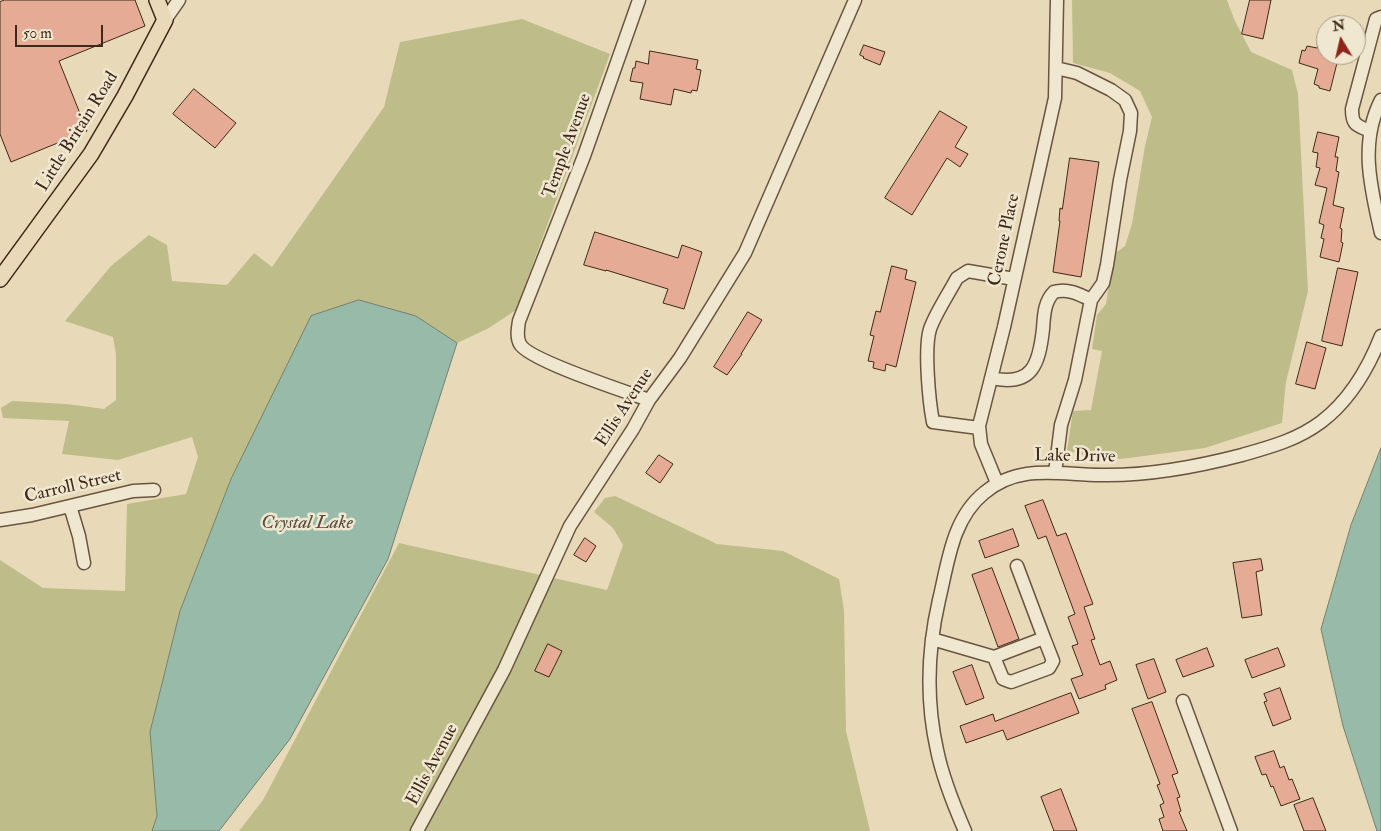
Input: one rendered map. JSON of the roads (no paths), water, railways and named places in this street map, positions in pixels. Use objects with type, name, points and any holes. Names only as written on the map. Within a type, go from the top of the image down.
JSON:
[{"type":"main road","points":[[157,0],[165,20]]},
{"type":"main road","name":"Little Britain Road","points":[[0,279],[91,154],[125,96],[165,20]]},
{"type":"street","name":"Little Britain Road","points":[[165,20],[179,0]]},
{"type":"street","name":"Temple Avenue","points":[[640,0],[584,156],[519,321],[517,333],[520,344],[528,352],[571,372],[649,400]]},
{"type":"street","name":"Ellis Avenue","points":[[417,831],[504,670],[570,526],[633,429],[649,400],[680,358],[745,253],[855,0]]},
{"type":"street","name":"Cerone Place","points":[[997,483],[981,444],[979,428],[1054,98],[1057,0]]},
{"type":"street","points":[[1370,131],[1356,125],[1352,119],[1352,109],[1376,19],[1381,18]]},
{"type":"street","points":[[1055,473],[1061,425],[1075,380],[1091,300],[1103,283],[1105,274],[1130,131],[1131,113],[1125,100],[1112,90],[1077,73],[1056,68]]},
{"type":"street","points":[[1381,100],[1370,131],[1368,162],[1372,193],[1381,234]]},
{"type":"street","points":[[979,428],[934,422],[930,407],[927,345],[930,329],[957,278],[963,274],[968,272],[1014,279]]},
{"type":"street","points":[[991,378],[1006,381],[1020,379],[1028,374],[1034,366],[1047,302],[1054,292],[1064,290],[1091,300]]},
{"type":"street","name":"Lake Drive","points":[[965,831],[937,751],[931,710],[930,662],[933,628],[950,551],[957,529],[965,514],[982,494],[997,483],[1016,476],[1038,472],[1120,476],[1156,473],[1210,463],[1276,446],[1306,433],[1323,421],[1346,398],[1364,374],[1381,336]]},
{"type":"street","name":"Carroll Street","points":[[0,520],[32,516],[133,491],[154,490]]},
{"type":"street","points":[[70,506],[79,536],[84,563]]},
{"type":"street","points":[[994,657],[1003,679],[1010,682],[1049,668],[1054,661],[1017,566]]},
{"type":"street","points":[[932,638],[994,657],[1044,638]]},
{"type":"street","points":[[1183,701],[1231,831]]},
{"type":"water","name":"Crystal Lake","points":[[359,300],[416,316],[457,343],[388,559],[290,739],[219,831],[152,831],[157,816],[150,732],[180,611],[231,479],[311,316]]},
{"type":"water","points":[[1381,448],[1381,831],[1377,831],[1343,726],[1321,629],[1351,525]]}]
